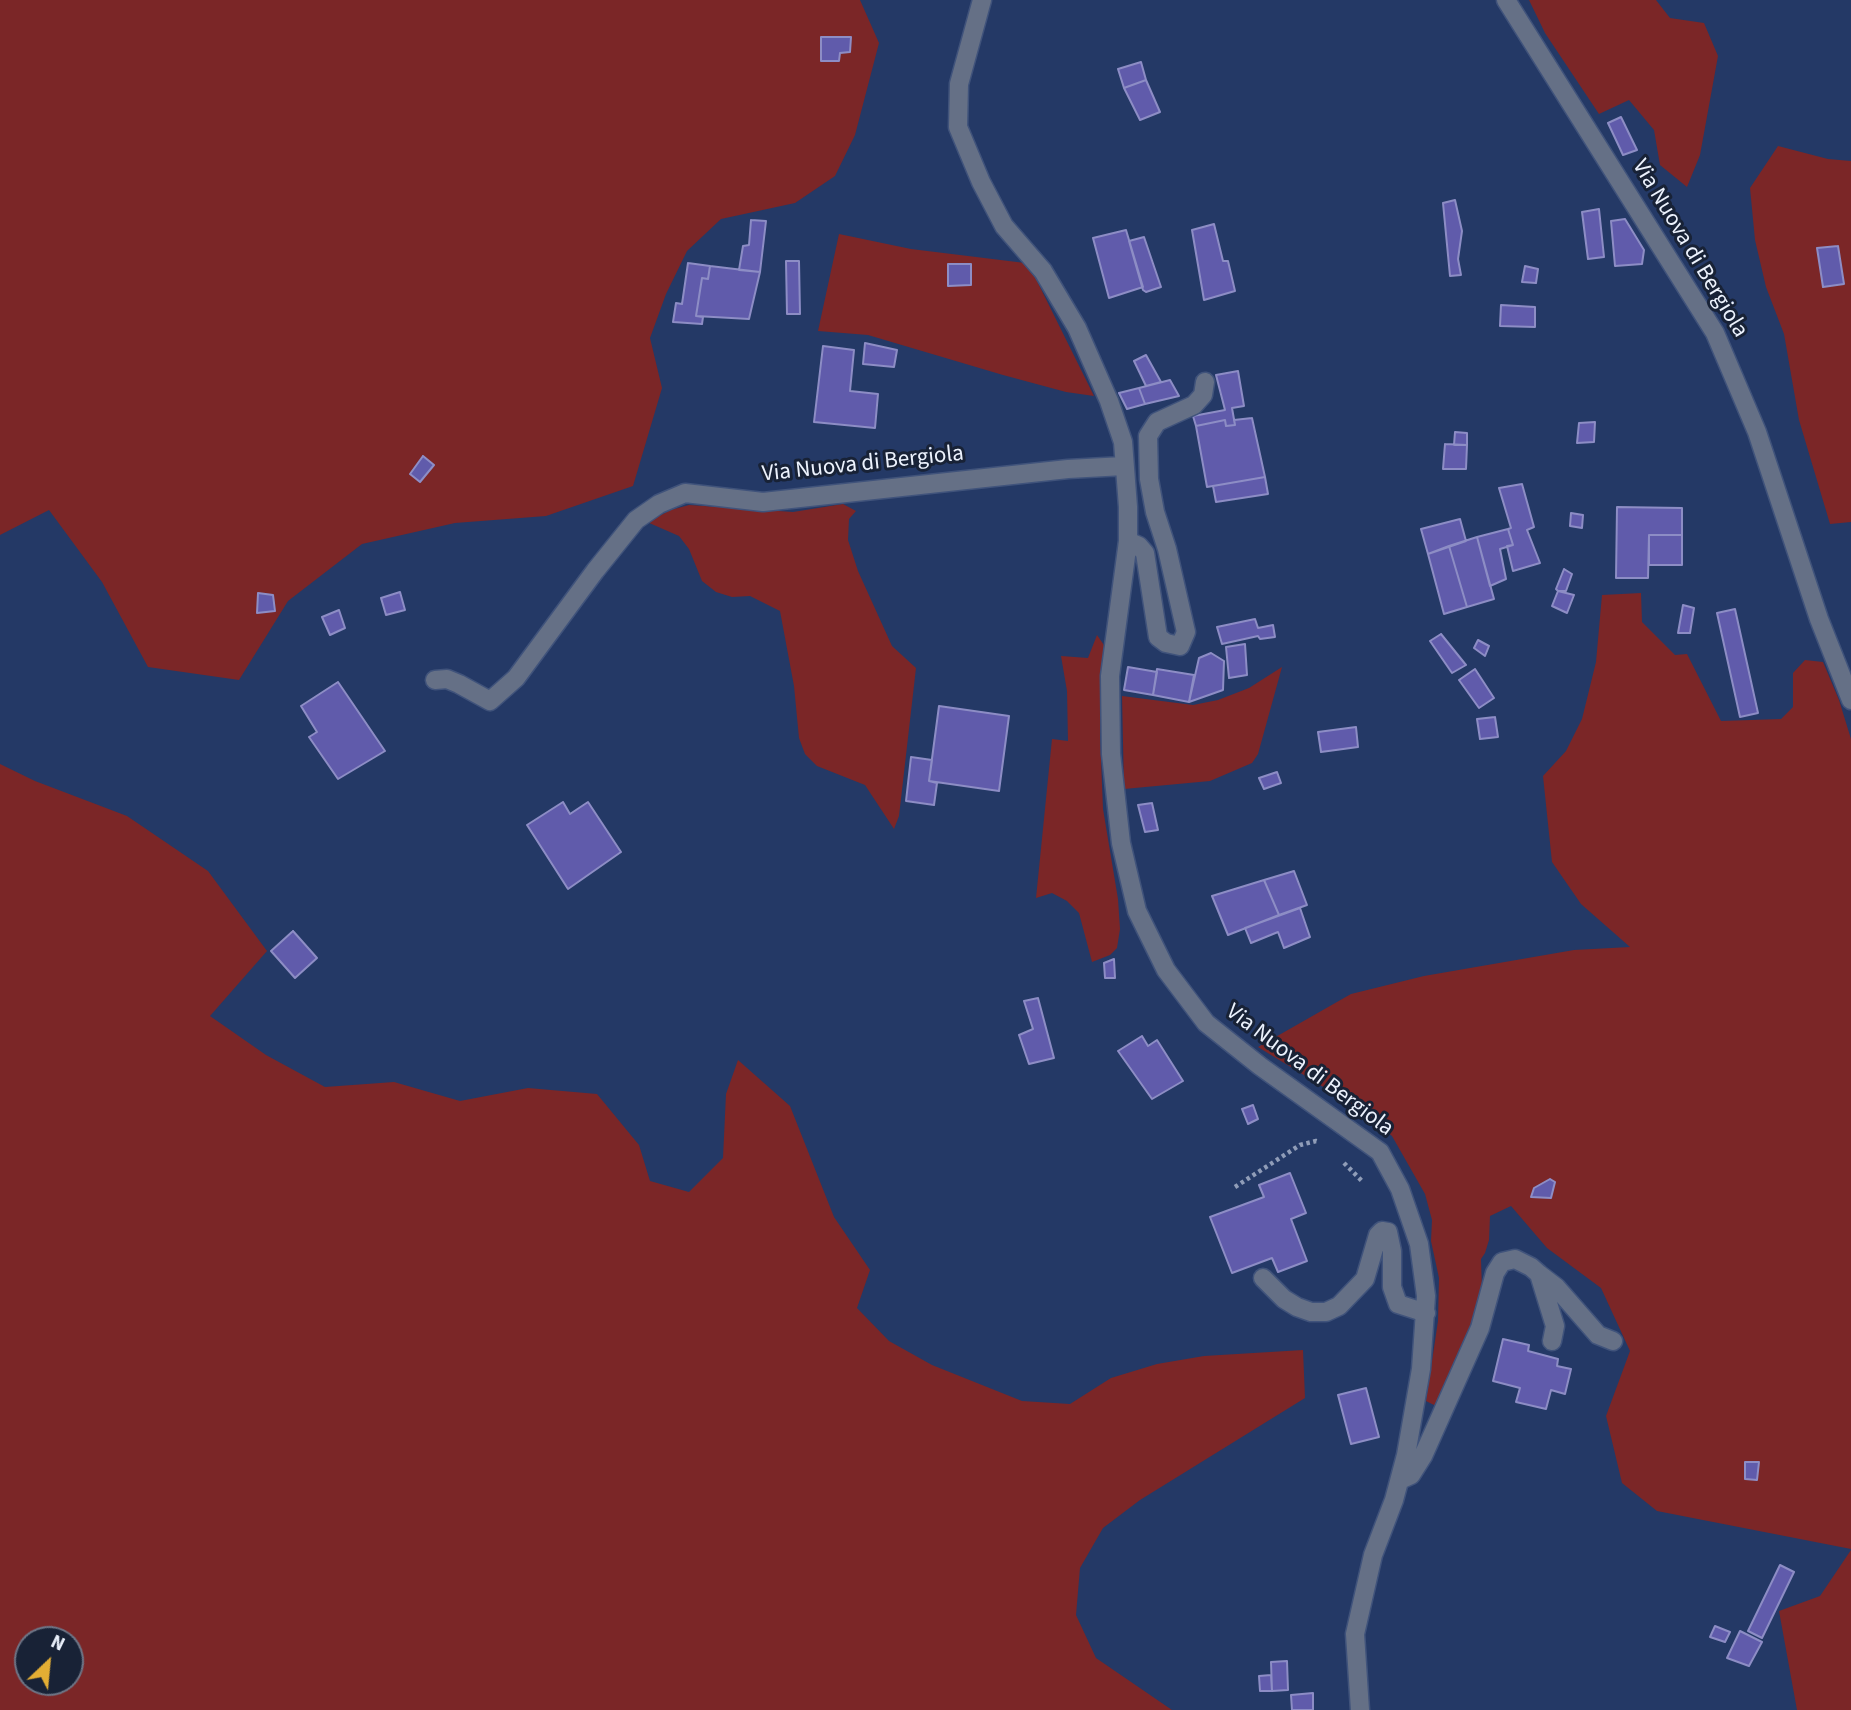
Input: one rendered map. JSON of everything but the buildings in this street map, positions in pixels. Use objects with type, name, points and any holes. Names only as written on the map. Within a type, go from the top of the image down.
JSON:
[{"type":"street","name":"Via Nuova di Bergiola","points":[[982,0],[959,84],[958,127],[981,182],[1004,226],[1043,271],[1077,328],[1109,401],[1123,442],[1128,541],[1110,676],[1111,754],[1121,843],[1137,911],[1166,970],[1206,1023],[1260,1066],[1380,1152],[1400,1189],[1419,1244],[1426,1296],[1420,1369],[1399,1480],[1373,1555],[1355,1634],[1360,1710]]},
{"type":"street","name":"Via Nuova di Bergiola","points":[[1506,0],[1715,333],[1757,432],[1819,619],[1851,700]]},
{"type":"street","points":[[1128,541],[1139,546],[1145,553],[1158,637],[1166,643],[1180,646],[1186,632],[1167,549],[1155,512],[1149,478],[1148,436],[1157,422],[1194,405],[1203,395],[1205,382]]},
{"type":"street","name":"Via Nuova di Bergiola","points":[[435,680],[447,679],[490,701],[516,678],[636,520],[685,493],[763,502],[1068,469],[1124,466]]},
{"type":"street","points":[[1263,1278],[1284,1299],[1297,1307],[1311,1312],[1326,1312],[1339,1306],[1365,1279],[1378,1235],[1382,1231],[1388,1232],[1392,1251],[1392,1287],[1398,1304],[1426,1313]]},
{"type":"street","points":[[1399,1480],[1411,1475],[1423,1456],[1480,1328],[1495,1273],[1502,1262],[1515,1259],[1531,1267],[1556,1287],[1598,1335],[1613,1341]]},
{"type":"street","points":[[1539,1274],[1555,1326],[1552,1341]]},
{"type":"path","points":[[1235,1187],[1300,1145],[1316,1141],[1326,1145]]},
{"type":"path","points":[[1336,1155],[1366,1185]]},
{"type":"shaded area","points":[[0,0],[860,0],[879,43],[855,135],[835,176],[795,203],[721,219],[687,251],[666,294],[650,338],[662,388],[633,486],[546,516],[455,523],[362,544],[288,601],[239,680],[148,667],[102,582],[49,510],[0,535]]},
{"type":"shaded area","points":[[1529,0],[1656,0],[1670,18],[1704,23],[1718,56],[1700,155],[1687,187],[1660,165],[1654,130],[1629,100],[1599,114],[1545,33]]},
{"type":"shaded area","points":[[1778,146],[1828,159],[1851,161],[1851,522],[1830,524],[1799,420],[1784,334],[1766,287],[1755,240],[1750,188]]},
{"type":"shaded area","points":[[839,234],[911,249],[1025,263],[1035,277],[1094,396],[1066,392],[1003,375],[868,335],[818,331]]},
{"type":"shaded area","points":[[843,504],[856,511],[849,519],[848,540],[858,571],[892,646],[916,668],[899,816],[894,829],[865,785],[817,766],[805,754],[799,738],[794,686],[780,611],[750,596],[732,597],[716,592],[702,581],[689,549],[679,536],[647,522],[671,510],[689,505],[793,512]]},
{"type":"shaded area","points":[[1641,593],[1642,622],[1675,655],[1687,654],[1721,721],[1781,719],[1793,707],[1793,673],[1805,660],[1823,662],[1851,739],[1851,1549],[1657,1511],[1622,1483],[1606,1416],[1630,1351],[1601,1288],[1547,1248],[1511,1206],[1490,1216],[1489,1240],[1481,1259],[1482,1292],[1478,1308],[1440,1402],[1434,1405],[1426,1401],[1438,1321],[1439,1278],[1431,1241],[1432,1220],[1425,1194],[1392,1136],[1361,1110],[1258,1047],[1351,994],[1424,976],[1574,950],[1630,947],[1581,904],[1552,862],[1543,776],[1566,751],[1582,719],[1596,662],[1602,595]]},
{"type":"shaded area","points":[[1097,635],[1106,648],[1100,736],[1103,809],[1118,899],[1120,929],[1117,948],[1110,955],[1092,962],[1079,913],[1067,901],[1052,893],[1036,898],[1052,739],[1068,741],[1067,691],[1061,656],[1088,658]]},
{"type":"shaded area","points":[[1282,667],[1258,754],[1252,763],[1210,781],[1124,789],[1122,696],[1193,705],[1218,700],[1249,688]]},
{"type":"shaded area","points":[[0,764],[35,781],[127,816],[208,871],[267,951],[210,1016],[266,1055],[325,1087],[394,1082],[460,1101],[528,1088],[597,1094],[639,1145],[650,1181],[689,1192],[723,1158],[726,1094],[738,1060],[790,1106],[834,1217],[870,1270],[857,1308],[889,1341],[932,1365],[1022,1401],[1070,1404],[1111,1378],[1157,1364],[1204,1356],[1303,1350],[1305,1398],[1140,1500],[1103,1528],[1080,1568],[1076,1615],[1096,1658],[1172,1710],[0,1710]]},
{"type":"shaded area","points":[[1851,1550],[1851,1710],[1797,1710],[1779,1611],[1820,1596]]}]
